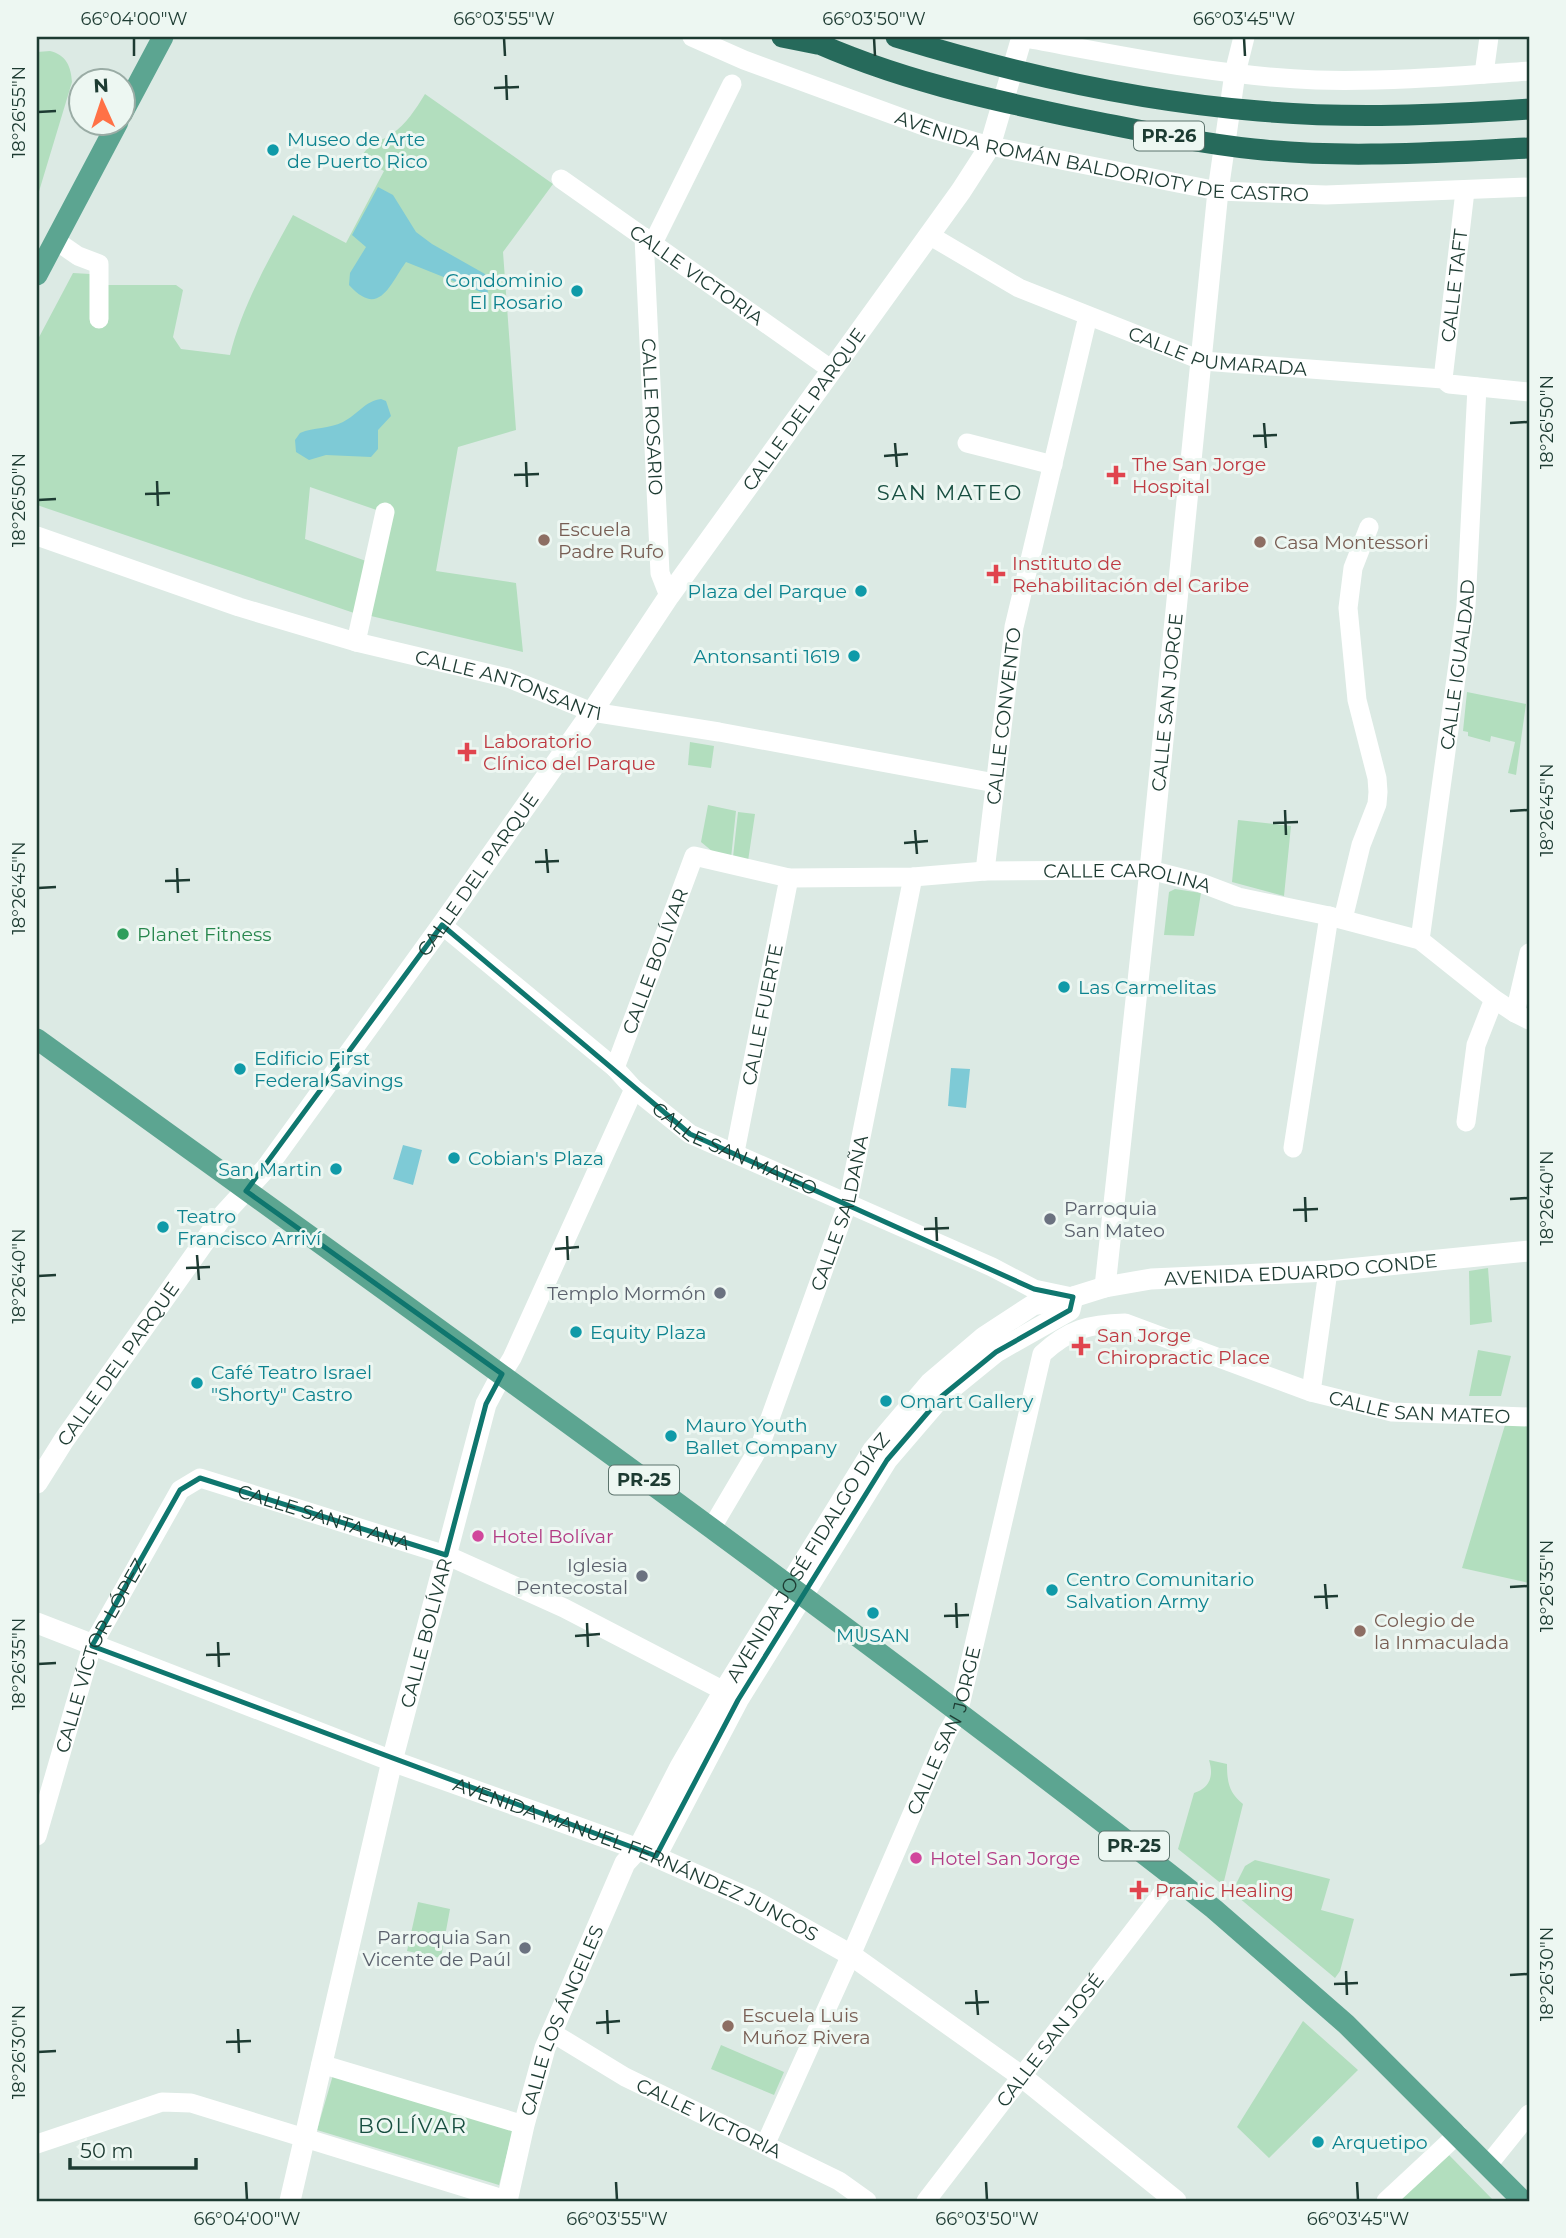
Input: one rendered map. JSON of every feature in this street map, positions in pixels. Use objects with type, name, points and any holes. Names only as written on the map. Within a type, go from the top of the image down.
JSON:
[{"type":"highway","points":[[782,37],[812,41]]},
{"type":"highway","name":"PR-26","points":[[896,37],[956,55],[1040,74],[1119,91],[1206,105],[1261,111],[1357,115],[1529,109]]},
{"type":"highway","name":"PR-26","points":[[812,41],[916,79],[978,96],[1143,131],[1255,149],[1395,153],[1529,148]]},
{"type":"main road","points":[[136,88],[163,37]]},
{"type":"main road","points":[[37,275],[111,136]]},
{"type":"main road","name":"PR-25","points":[[37,1040],[502,1374],[796,1590],[1214,1909],[1346,2024],[1523,2201]]},
{"type":"street","name":"AVENIDA ROMÁN BALDORIOTY DE CASTRO","points":[[692,37],[744,60],[932,129],[990,146],[1218,191],[1326,195],[1529,187]]},
{"type":"street","name":"CALLE DEL PARQUE","points":[[37,1483],[64,1440],[216,1225],[267,1167],[442,925],[592,712],[669,596],[961,191],[990,146],[1021,37]]},
{"type":"street","points":[[1021,37],[1133,59],[1235,73],[1315,80],[1391,80],[1529,71]]},
{"type":"street","name":"CALLE SAN JORGE","points":[[1105,1287],[1203,361],[1218,191],[1235,73],[1244,37]]},
{"type":"street","points":[[1484,74],[1489,37]]},
{"type":"street","name":"CALLE ROSARIO","points":[[669,596],[660,573],[648,240],[732,84]]},
{"type":"street","name":"CALLE VICTORIA","points":[[561,179],[832,370]]},
{"type":"street","name":"CALLE TAFT","points":[[1443,380],[1465,191]]},
{"type":"street","name":"CALLE PUMARADA","points":[[929,236],[1019,288],[1203,361],[1443,380],[1449,384],[1529,392]]},
{"type":"street","points":[[55,240],[78,256],[99,264],[99,319]]},
{"type":"street","name":"CALLE CONVENTO","points":[[985,871],[1014,626],[1088,316]]},
{"type":"street","name":"CALLE IGUALDAD","points":[[1420,940],[1466,606],[1477,387]]},
{"type":"street","points":[[967,443],[1053,465]]},
{"type":"street","points":[[356,642],[385,512]]},
{"type":"street","points":[[1293,1148],[1336,917],[1377,804],[1377,778],[1357,700],[1348,608],[1353,568],[1369,527]]},
{"type":"street","name":"CALLE ANTONSANTI","points":[[37,536],[239,607],[356,642],[508,678],[592,712],[719,732],[995,783]]},
{"type":"street","name":"CALLE CAROLINA","points":[[694,856],[789,878],[913,877],[985,871],[1150,870],[1200,883],[1238,897],[1336,917],[1420,940],[1494,999],[1522,1016]]},
{"type":"street","name":"CALLE BOLÍVAR","points":[[615,1068],[694,856]]},
{"type":"street","name":"CALLE SALDAÑA","points":[[711,1529],[760,1446],[848,1202],[913,877]]},
{"type":"street","name":"CALLE FUERTE","points":[[735,1152],[789,878]]},
{"type":"street","name":"CALLE SAN MATEO","points":[[442,925],[615,1068],[635,1089],[690,1134],[848,1202],[992,1267],[1034,1289],[1073,1297]]},
{"type":"street","points":[[1522,1016],[1529,953]]},
{"type":"street","points":[[1466,1122],[1476,1045],[1494,999]]},
{"type":"street","name":"CALLE BOLÍVAR","points":[[290,2201],[392,1761],[486,1404],[512,1358],[635,1089]]},
{"type":"street","name":"AVENIDA EDUARDO CONDE","points":[[1073,1297],[1105,1287],[1151,1279],[1328,1271],[1529,1251]]},
{"type":"street","name":"CALLE SAN MATEO","points":[[1311,1392],[1328,1271]]},
{"type":"street","name":"AVENIDA JOSÉ FIDALGO DÍAZ","points":[[647,1853],[738,1700],[873,1450],[930,1382],[984,1337],[1033,1305],[1073,1297]]},
{"type":"street","name":"CALLE SAN JORGE","points":[[765,2144],[958,1714],[1042,1354],[1059,1339],[1094,1324]]},
{"type":"street","name":"CALLE SAN MATEO","points":[[1094,1324],[1125,1324],[1311,1392],[1392,1412],[1529,1417]]},
{"type":"street","name":"CALLE SANTA ANA","points":[[188,1483],[200,1478],[446,1555],[564,1608],[724,1690]]},
{"type":"street","name":"CALLE VÍCTOR LÓPEZ","points":[[37,1836],[92,1646],[180,1490],[188,1483]]},
{"type":"street","name":"AVENIDA JOSÉ FIDALGO DÍAZ","points":[[647,1853],[680,1767],[724,1690],[796,1590]]},
{"type":"street","name":"AVENIDA MANUEL FERNÁNDEZ JUNCOS","points":[[37,1623],[392,1761],[647,1853],[753,1900],[851,1955],[1021,2076],[1176,2201]]},
{"type":"street","name":"CALLE LOS ÁNGELES","points":[[508,2201],[524,2124],[551,2032],[625,1863],[647,1853]]},
{"type":"street","name":"CALLE SAN JOSÉ","points":[[926,2201],[1174,1878]]},
{"type":"street","name":"CALLE VICTORIA","points":[[551,2032],[625,2077],[839,2181],[867,2201]]},
{"type":"street","points":[[321,2064],[524,2124]]},
{"type":"street","points":[[37,2144],[162,2102],[191,2103],[508,2201]]},
{"type":"street","points":[[1488,2165],[1529,2114]]},
{"type":"street","points":[[1386,2201],[1458,2134]]},
{"type":"highlighted area","points":[[442,925],[690,1134],[1034,1289],[1073,1297],[1070,1310],[996,1352],[942,1396],[887,1460],[738,1700],[656,1856],[92,1646],[180,1490],[200,1478],[446,1555],[486,1404],[502,1374],[246,1191]]},
{"type":"green space","points":[[50,51],[60,55],[68,66],[66,66],[66,102],[37,198],[37,52]]},
{"type":"green space","points":[[425,94],[553,184],[503,252],[516,430],[458,447],[436,571],[516,583],[523,652],[371,616],[391,515],[310,487],[305,539],[366,561],[354,613],[37,505],[37,341],[73,273],[90,274],[90,285],[176,285],[183,290],[173,337],[181,349],[230,355],[249,301],[293,215],[346,243],[384,171],[360,158],[371,146],[402,126]]},
{"type":"green space","points":[[1467,692],[1526,704],[1516,775],[1508,773],[1515,742],[1491,736],[1490,742],[1468,736],[1468,732],[1463,731]]},
{"type":"green space","points":[[690,742],[714,746],[711,768],[688,765]]},
{"type":"green space","points":[[708,805],[736,811],[731,858],[718,856],[701,842]]},
{"type":"green space","points":[[738,812],[755,814],[748,861],[733,857]]},
{"type":"green space","points":[[1238,820],[1291,826],[1284,896],[1232,882]]},
{"type":"green space","points":[[1175,889],[1201,893],[1194,936],[1164,935],[1169,892]]},
{"type":"green space","points":[[1488,1268],[1492,1322],[1470,1325],[1469,1271]]},
{"type":"green space","points":[[1478,1350],[1511,1356],[1501,1396],[1469,1396]]},
{"type":"green space","points":[[1505,1425],[1529,1425],[1529,1583],[1462,1568]]},
{"type":"green space","points":[[1209,1760],[1227,1764],[1230,1787],[1243,1804],[1223,1885],[1178,1849],[1194,1793],[1204,1788],[1209,1781]]},
{"type":"green space","points":[[1255,1860],[1330,1879],[1321,1910],[1354,1919],[1340,1971],[1335,1978],[1232,1892],[1245,1866]]},
{"type":"green space","points":[[418,1902],[450,1909],[441,1958],[407,1951]]},
{"type":"green space","points":[[1303,2021],[1358,2070],[1269,2158],[1237,2127]]},
{"type":"green space","points":[[721,2045],[784,2072],[774,2095],[711,2069]]},
{"type":"green space","points":[[333,2075],[513,2130],[499,2185],[317,2130]]},
{"type":"green space","points":[[1449,2155],[1494,2201],[1399,2201]]},
{"type":"water","points":[[378,187],[393,195],[416,232],[485,274],[488,293],[406,262],[388,289],[376,299],[368,299],[349,285],[350,273],[366,247],[352,235]]},
{"type":"water","points":[[381,399],[386,401],[391,416],[378,430],[378,449],[371,457],[326,455],[309,460],[296,452],[295,440],[300,433],[338,424],[370,402]]},
{"type":"water","points":[[951,1068],[970,1069],[966,1108],[948,1106]]},
{"type":"water","points":[[403,1145],[422,1150],[413,1185],[393,1179]]},
{"type":"place","name":"Museo de Arte de Puerto Rico","points":[[273,150]]},
{"type":"place","name":"Condominio El Rosario","points":[[577,291]]},
{"type":"place","name":"The San Jorge Hospital","points":[[1116,475]]},
{"type":"place","name":"Escuela Padre Rufo","points":[[544,540]]},
{"type":"place","name":"Casa Montessori","points":[[1260,542]]},
{"type":"place","name":"Instituto de Rehabilitación del Caribe","points":[[996,574]]},
{"type":"place","name":"Plaza del Parque","points":[[861,591]]},
{"type":"place","name":"Antonsanti 1619","points":[[854,656]]},
{"type":"place","name":"Laboratorio Clínico del Parque","points":[[467,752]]},
{"type":"place","name":"Planet Fitness","points":[[123,934]]},
{"type":"place","name":"Las Carmelitas","points":[[1064,987]]},
{"type":"place","name":"Edificio First Federal Savings","points":[[240,1069]]},
{"type":"place","name":"Cobian's Plaza","points":[[454,1158]]},
{"type":"place","name":"San Martin","points":[[336,1169]]},
{"type":"place","name":"Parroquia San Mateo","points":[[1050,1219]]},
{"type":"place","name":"Teatro Francisco Arriví","points":[[163,1227]]},
{"type":"place","name":"Templo Mormón","points":[[720,1293]]},
{"type":"place","name":"Equity Plaza","points":[[576,1332]]},
{"type":"place","name":"San Jorge Chiropractic Place","points":[[1081,1346]]},
{"type":"place","name":"Café Teatro Israel \"Shorty\" Castro","points":[[197,1383]]},
{"type":"place","name":"Omart Gallery","points":[[886,1401]]},
{"type":"place","name":"Mauro Youth Ballet Company","points":[[671,1436]]},
{"type":"place","name":"Hotel Bolívar","points":[[478,1536]]},
{"type":"place","name":"Iglesia Pentecostal","points":[[642,1576]]},
{"type":"place","name":"Centro Comunitario Salvation Army","points":[[1052,1590]]},
{"type":"place","name":"MUSAN","points":[[873,1613]]},
{"type":"place","name":"Colegio de la Inmaculada","points":[[1360,1631]]},
{"type":"place","name":"Hotel San Jorge","points":[[916,1858]]},
{"type":"place","name":"Pranic Healing","points":[[1139,1890]]},
{"type":"place","name":"Parroquia San Vicente de Paúl","points":[[525,1948]]},
{"type":"place","name":"Escuela Luis Muñoz Rivera","points":[[728,2026]]},
{"type":"place","name":"Arquetipo","points":[[1318,2142]]},
{"type":"district","name":"SAN MATEO","points":[[950,493]]},
{"type":"district","name":"BOLÍVAR","points":[[413,2126]]}]
